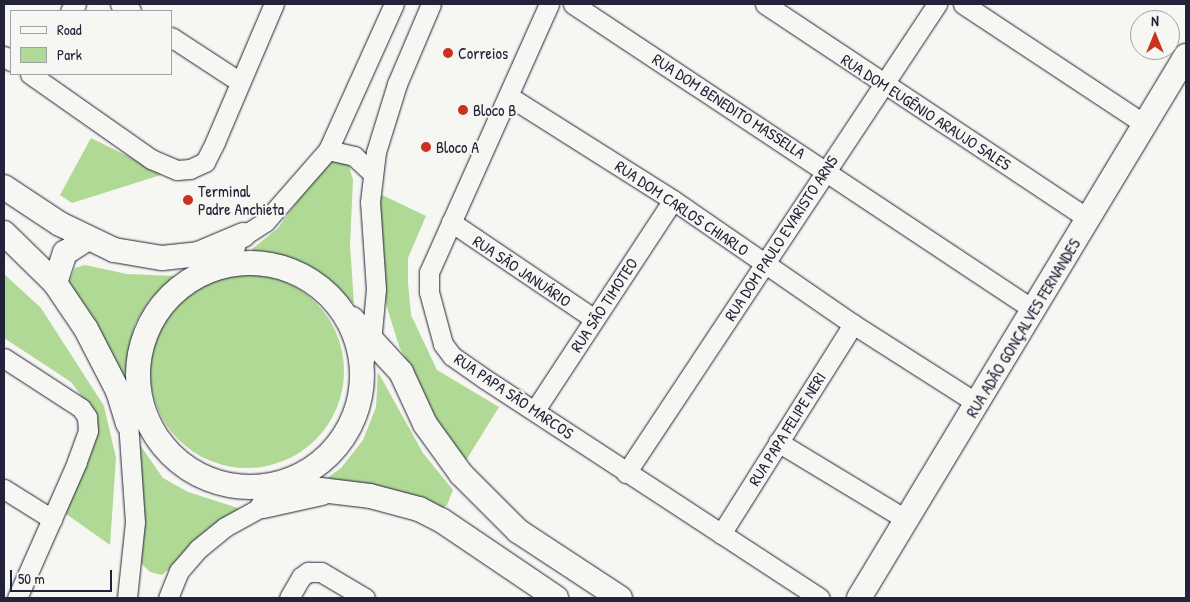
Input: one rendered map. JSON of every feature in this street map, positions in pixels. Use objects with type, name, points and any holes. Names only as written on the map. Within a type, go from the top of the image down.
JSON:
[{"type":"main road","name":"RUA ADÃO GONÇALVES FERNANDES","points":[[859,598],[978,404],[1186,56]]},
{"type":"main road","points":[[4,186],[88,238],[139,256],[215,262],[264,263],[298,273],[320,287],[401,372],[425,424],[461,474],[518,531],[619,598]]},
{"type":"main road","points":[[4,233],[55,283],[86,329],[131,404],[157,439],[182,465],[214,482],[250,487],[288,481],[316,466],[338,446],[348,429],[362,393],[362,363],[353,330],[339,305]]},
{"type":"main road","points":[[131,404],[144,335],[156,312],[173,293],[215,262],[243,234]]},
{"type":"main road","points":[[55,283],[65,252],[88,238]]},
{"type":"main road","points":[[288,481],[304,488],[370,496],[419,509],[441,520],[556,598]]},
{"type":"main road","points":[[263,506],[333,492]]},
{"type":"street","points":[[31,75],[151,159],[177,170],[190,169],[205,162],[274,4]]},
{"type":"street","points":[[215,262],[243,234],[264,222],[328,150],[394,4]]},
{"type":"street","points":[[362,363],[370,338],[376,289],[371,234],[372,173],[398,84],[431,4]]},
{"type":"street","name":"RUA PAPA SÃO MARCOS","points":[[549,4],[510,96],[451,222],[427,282],[443,344],[452,356],[535,410],[626,473],[820,598]]},
{"type":"street","name":"RUA DOM BENEDITO MASSELLA","points":[[572,4],[826,170],[1034,310]]},
{"type":"street","name":"RUA DOM EUGÊNIO ARAUJO SALES","points":[[764,4],[1089,219]]},
{"type":"street","name":"RUA DOM PAULO EVARISTO ARNS","points":[[626,473],[937,4]]},
{"type":"street","points":[[963,4],[1146,125]]},
{"type":"street","points":[[172,38],[240,82]]},
{"type":"street","name":"RUA DOM CARLOS CHIARLO","points":[[510,96],[673,200],[853,324],[978,404]]},
{"type":"street","points":[[328,150],[354,156],[372,173]]},
{"type":"street","name":"RUA SÃO TIMOTEO","points":[[535,410],[673,200]]},
{"type":"street","name":"RUA SÃO JANUÁRIO","points":[[451,222],[594,319]]},
{"type":"street","name":"RUA PAPA FELIPE NERI","points":[[721,534],[853,324]]},
{"type":"street","points":[[4,358],[81,408],[87,417],[88,431],[78,462],[17,598]]},
{"type":"street","points":[[127,598],[135,522],[131,404]]},
{"type":"street","points":[[778,442],[907,520]]},
{"type":"street","points":[[168,598],[179,572],[198,549],[225,527],[263,506],[288,481]]},
{"type":"street","points":[[4,488],[52,519]]},
{"type":"street","points":[[289,598],[301,577],[308,572],[321,572],[365,598]]},
{"type":"green space","points":[[91,138],[164,174],[72,203],[60,195]]},
{"type":"green space","points":[[329,157],[340,158],[349,166],[353,180],[350,244],[354,304],[327,280],[291,263],[252,258],[252,249],[278,228]]},
{"type":"green space","points":[[374,191],[426,216],[408,258],[408,283],[411,315],[437,370],[499,407],[465,462],[438,424],[399,346],[377,275]]},
{"type":"green space","points":[[85,265],[127,274],[176,276],[149,301],[135,324],[121,393],[67,287],[75,268]]},
{"type":"green space","points":[[4,274],[41,308],[104,406],[116,458],[110,545],[62,511],[94,413],[71,382],[4,338]]},
{"type":"green space","points":[[247,274],[275,278],[293,286],[308,296],[322,310],[332,325],[340,343],[344,371],[340,399],[332,417],[322,432],[308,446],[293,456],[275,464],[247,468],[219,464],[201,456],[186,446],[172,432],[162,417],[154,399],[150,371],[154,343],[162,325],[172,310],[186,296],[201,286],[219,278]]},
{"type":"green space","points":[[378,372],[423,453],[453,490],[447,505],[435,514],[313,488],[341,468],[363,440],[376,407]]},
{"type":"green space","points":[[133,435],[163,478],[188,492],[241,509],[162,575],[150,572],[141,563],[136,545]]},
{"type":"place","name":"Correios","points":[[448,53]]},
{"type":"place","name":"Bloco B","points":[[463,110]]},
{"type":"place","name":"Bloco A","points":[[426,147]]},
{"type":"place","name":"Terminal Padre Anchieta","points":[[188,200]]}]
